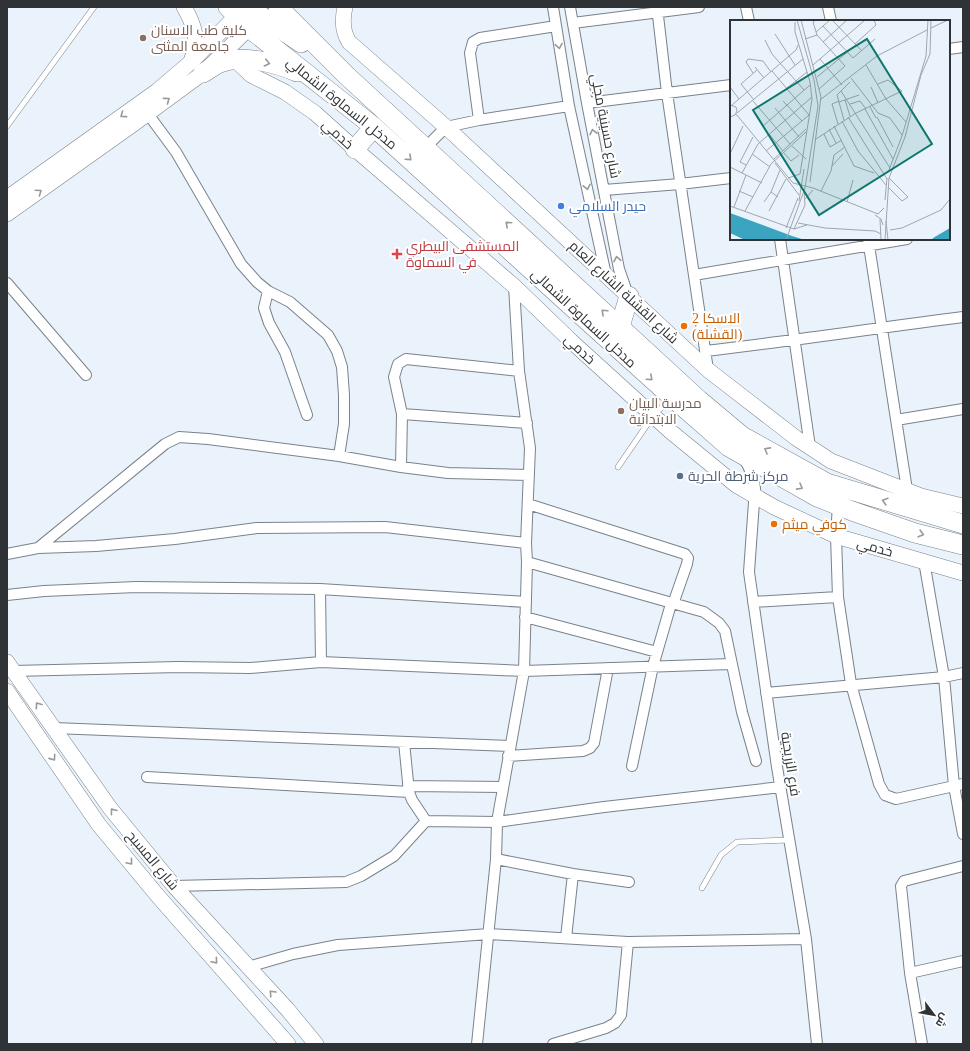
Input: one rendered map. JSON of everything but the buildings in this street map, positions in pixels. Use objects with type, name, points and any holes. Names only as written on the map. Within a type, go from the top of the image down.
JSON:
[{"type":"highway","name":"مدخل السماوة الشمالي","points":[[278,7],[346,75],[699,400],[742,436],[827,483],[963,524]]},
{"type":"highway","points":[[243,12],[346,75]]},
{"type":"highway","name":"مدخل السماوة الشمالي","points":[[243,12],[374,127],[672,397],[737,452],[817,496],[838,505],[915,533],[963,545]]},
{"type":"highway","points":[[197,68],[234,60],[262,61],[283,66],[306,75],[342,100]]},
{"type":"highway","points":[[355,149],[374,127]]},
{"type":"highway","points":[[620,327],[629,296]]},
{"type":"main road","points":[[184,7],[196,36],[197,68]]},
{"type":"main road","name":"شارع القشلة الشارع العام","points":[[345,7],[342,18],[344,35],[349,42],[446,128],[708,370],[796,438],[831,461],[921,496],[963,506]]},
{"type":"main road","points":[[7,214],[148,114],[197,68],[243,12]]},
{"type":"main road","name":"خدمي","points":[[234,60],[251,75],[285,92],[305,106],[514,286],[571,341],[653,416],[718,472],[754,492],[794,518],[836,536],[963,572]]},
{"type":"main road","points":[[7,198],[157,91],[197,68]]},
{"type":"main road","name":"شارع المسبح","points":[[10,667],[110,808],[174,886],[288,1010],[316,1044]]},
{"type":"main road","name":"شارع المسبح","points":[[7,691],[99,825],[157,895],[288,1044]]},
{"type":"main road","points":[[271,1024],[288,1010]]},
{"type":"street","points":[[553,7],[569,106],[606,275]]},
{"type":"street","name":"شارع حسينية مجلي","points":[[570,7],[619,269],[629,296]]},
{"type":"street","points":[[573,23],[658,9],[699,7]]},
{"type":"street","points":[[746,7],[749,20]]},
{"type":"street","points":[[828,7],[831,20]]},
{"type":"street","points":[[658,9],[667,93],[708,370]]},
{"type":"street","points":[[479,120],[470,53],[473,42],[480,38],[556,26]]},
{"type":"street","points":[[950,49],[963,47]]},
{"type":"street","points":[[587,103],[730,85]]},
{"type":"street","points":[[425,148],[446,128],[479,120],[569,106]]},
{"type":"street","points":[[148,114],[176,152],[241,264],[257,282],[268,291],[290,302],[328,335],[337,351],[342,367],[344,395],[344,424],[339,456]]},
{"type":"street","points":[[604,190],[730,178]]},
{"type":"street","points":[[780,240],[810,447]]},
{"type":"street","points":[[694,275],[783,260],[868,243],[897,240]]},
{"type":"street","points":[[868,243],[907,490]]},
{"type":"street","points":[[7,283],[86,375]]},
{"type":"street","points":[[477,1044],[496,859],[497,822],[524,671],[527,562],[526,543],[530,448],[519,371],[514,286]]},
{"type":"street","points":[[268,291],[264,308],[269,323],[285,352],[307,415]]},
{"type":"street","points":[[706,351],[794,341],[963,316]]},
{"type":"street","points":[[401,467],[402,414],[394,377],[398,364],[406,359],[519,371]]},
{"type":"street","points":[[896,420],[963,409]]},
{"type":"street","points":[[402,414],[526,423]]},
{"type":"street","points":[[38,548],[165,444],[178,437],[208,439],[339,456],[401,467],[448,473],[529,475]]},
{"type":"street","name":"فرع الزريجية","points":[[737,452],[750,468],[753,478],[754,492],[749,572],[766,693],[806,939],[817,1044]]},
{"type":"street","points":[[754,492],[758,482],[763,477],[776,474]]},
{"type":"street","points":[[528,504],[685,554],[688,558],[653,666],[632,766]]},
{"type":"street","points":[[838,505],[836,536],[838,597],[850,684],[878,784],[885,795],[896,799],[958,785]]},
{"type":"street","points":[[7,554],[38,548],[96,546],[175,539],[257,528],[385,527],[526,543]]},
{"type":"street","points":[[924,561],[944,677],[963,834]]},
{"type":"street","points":[[527,562],[704,612],[719,623],[726,631],[731,664],[742,712],[756,761]]},
{"type":"street","points":[[7,595],[44,591],[136,587],[320,589],[526,602]]},
{"type":"street","points":[[320,589],[320,662]]},
{"type":"street","points":[[753,602],[838,597]]},
{"type":"street","points":[[525,617],[657,652]]},
{"type":"street","points":[[10,667],[250,668],[320,662],[524,671],[731,664]]},
{"type":"street","points":[[508,756],[584,751],[590,748],[594,743],[608,668]]},
{"type":"street","points":[[766,693],[850,684],[944,677],[963,673]]},
{"type":"street","points":[[54,728],[510,746]]},
{"type":"street","points":[[404,742],[408,789],[412,800],[426,821]]},
{"type":"street","points":[[147,777],[408,789],[503,787]]},
{"type":"street","points":[[174,886],[346,882],[361,876],[394,856],[426,821],[497,822],[604,807],[781,787]]},
{"type":"street","points":[[496,859],[573,874],[629,882]]},
{"type":"street","points":[[922,1044],[910,973],[901,886],[904,881],[963,866]]},
{"type":"street","points":[[566,938],[573,874]]},
{"type":"street","points":[[248,968],[293,954],[338,945],[489,934],[628,942],[806,939]]},
{"type":"street","points":[[553,1044],[606,1028],[615,1023],[621,1015],[628,942]]},
{"type":"street","points":[[910,973],[963,961]]},
{"type":"lane","points":[[7,126],[94,7]]},
{"type":"lane","points":[[618,467],[653,416],[672,397]]},
{"type":"lane","points":[[702,888],[721,855],[737,842],[790,840]]},
{"type":"place","name":"كلية طب الاسنان جامعة المثنى","points":[[143,38]]},
{"type":"place","name":"حيدر السلامي","points":[[561,206]]},
{"type":"place","name":"المستشفى البيطري في السماوة","points":[[397,254]]},
{"type":"place","name":"الاسكا 2 (القشلة)","points":[[684,326]]},
{"type":"place","name":"مدرسة البيان الابتدائية","points":[[621,411]]},
{"type":"place","name":"مركز شرطة الحرية","points":[[680,476]]},
{"type":"place","name":"كوفي ميثم","points":[[774,524]]}]
